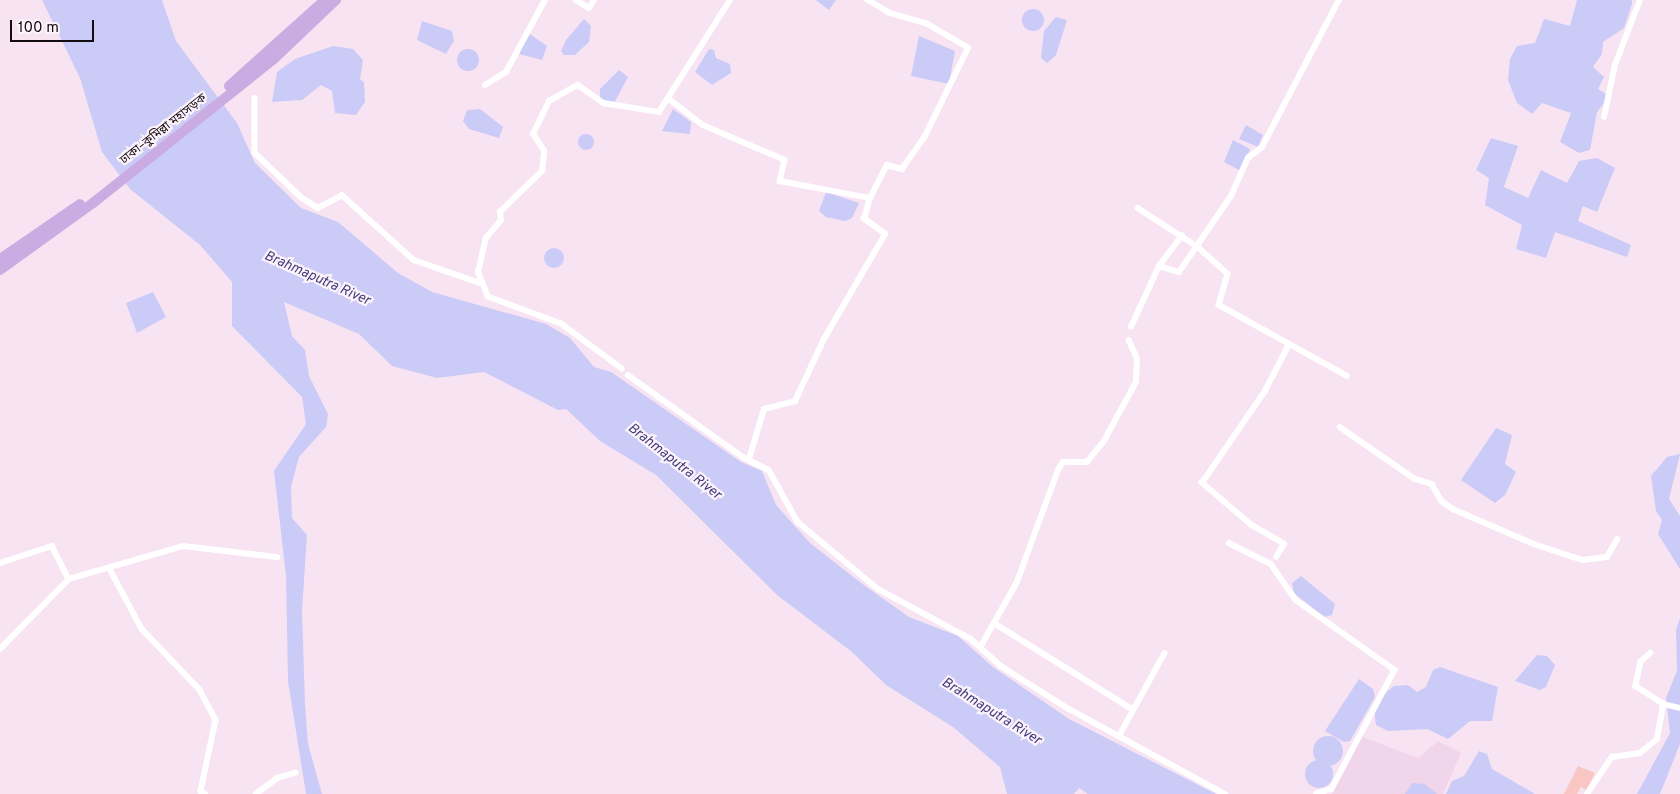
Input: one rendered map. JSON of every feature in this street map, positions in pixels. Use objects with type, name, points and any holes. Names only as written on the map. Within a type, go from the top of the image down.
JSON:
[{"type":"highway","name":"ঢাকা–কুমিল্লা মহাসড়ক","points":[[239,82],[325,0]]},
{"type":"highway","name":"ঢাকা–কুমিল্লা মহাসড়ক","points":[[0,270],[92,200],[239,82],[336,0]]},
{"type":"highway","name":"ঢাকা–কুমিল্লা মহাসড়ক","points":[[0,259],[92,200]]},
{"type":"street","points":[[485,85],[506,72],[545,0]]},
{"type":"street","points":[[576,0],[589,8],[594,0]]},
{"type":"street","points":[[480,283],[486,238],[501,220],[500,212],[542,171],[544,151],[533,134],[549,101],[578,85],[612,106],[659,112],[730,0]]},
{"type":"street","points":[[749,459],[764,409],[795,401],[824,339],[885,234],[864,219],[870,198],[887,165],[902,169],[924,138],[968,48],[926,24],[889,13],[867,0]]},
{"type":"street","points":[[1159,266],[1179,272],[1198,246],[1248,158],[1262,148],[1339,0]]},
{"type":"street","points":[[1604,117],[1615,65],[1640,0]]},
{"type":"street","points":[[255,98],[255,152],[301,196],[318,208],[342,195],[414,260],[480,283],[488,296],[561,324],[622,369]]},
{"type":"street","points":[[668,98],[703,125],[785,160],[780,181],[870,198]]},
{"type":"street","points":[[1138,208],[1198,246],[1228,274],[1219,305],[1288,346],[1347,376]]},
{"type":"street","points":[[1131,327],[1159,266],[1182,236]]},
{"type":"street","points":[[980,646],[1017,582],[1058,470],[1063,462],[1087,462],[1104,441],[1136,382],[1137,359],[1129,342]]},
{"type":"street","points":[[1276,557],[1284,544],[1251,525],[1202,483],[1265,392],[1288,346]]},
{"type":"street","points":[[628,375],[749,459],[769,470],[798,522],[838,559],[907,607],[980,646],[1015,675],[1119,736],[1226,794]]},
{"type":"street","points":[[1340,427],[1415,479],[1432,484],[1442,501],[1453,508],[1534,544],[1583,560],[1607,557],[1617,540]]},
{"type":"street","points":[[1229,544],[1271,564],[1296,600],[1395,670],[1332,789],[1317,794]]},
{"type":"street","points":[[0,563],[52,546],[69,579]]},
{"type":"street","points":[[0,649],[69,579],[110,569],[183,546],[276,557]]},
{"type":"street","points":[[110,569],[142,629],[200,690],[216,720],[200,791],[205,794]]},
{"type":"street","points":[[994,623],[1132,709]]},
{"type":"street","points":[[1651,653],[1641,662],[1636,686],[1665,704],[1680,708]]},
{"type":"street","points":[[1119,736],[1132,709],[1164,654]]},
{"type":"street","points":[[1587,794],[1616,753],[1640,753],[1657,739],[1665,704]]},
{"type":"street","points":[[256,794],[276,778],[295,774]]},
{"type":"shaded area","points":[[1360,736],[1418,758],[1438,741],[1461,753],[1443,794],[1332,794]]},
{"type":"shaded area","points":[[1578,766],[1595,773],[1586,790],[1581,787],[1577,794],[1564,794]]},
{"type":"water","name":"Brahmaputra River","points":[[42,0],[162,0],[176,41],[237,123],[255,163],[301,208],[338,222],[398,273],[432,292],[546,324],[570,338],[594,367],[611,372],[741,462],[762,471],[776,505],[810,543],[861,583],[909,617],[958,636],[993,667],[1069,719],[1216,794],[1088,794],[1079,788],[1074,794],[1007,794],[1000,767],[953,727],[886,685],[852,652],[777,595],[656,475],[600,441],[566,409],[558,410],[484,372],[437,378],[392,366],[359,334],[284,302],[292,336],[305,350],[309,376],[328,414],[326,427],[299,457],[291,487],[292,518],[307,535],[302,611],[305,705],[308,744],[322,794],[306,794],[288,681],[286,576],[274,471],[306,424],[302,397],[232,326],[232,282],[200,245],[130,189],[102,152],[80,78]]},
{"type":"water","points":[[816,0],[836,0],[829,10]]},
{"type":"water","points":[[1577,0],[1632,0],[1624,28],[1603,42],[1602,54],[1593,67],[1604,77],[1598,89],[1606,94],[1606,101],[1597,112],[1590,150],[1579,153],[1560,142],[1571,113],[1542,103],[1532,114],[1517,103],[1508,80],[1510,59],[1517,46],[1535,43],[1544,19],[1570,26]]},
{"type":"water","points":[[1029,9],[1037,9],[1044,16],[1044,24],[1037,31],[1029,31],[1022,24],[1022,16]]},
{"type":"water","points":[[1056,17],[1067,20],[1056,55],[1047,63],[1041,58],[1044,31]]},
{"type":"water","points":[[584,19],[591,26],[589,42],[575,55],[564,55],[561,51],[566,40]]},
{"type":"water","points":[[422,21],[452,31],[454,41],[446,54],[417,40]]},
{"type":"water","points":[[530,34],[547,46],[542,60],[519,54],[518,49]]},
{"type":"water","points":[[919,36],[955,51],[949,84],[911,76]]},
{"type":"water","points":[[333,46],[353,49],[363,60],[360,79],[364,82],[365,102],[356,115],[335,113],[332,91],[321,85],[302,100],[272,102],[277,72],[295,59]]},
{"type":"water","points":[[468,49],[476,52],[479,60],[476,68],[468,71],[460,68],[457,60],[460,52]]},
{"type":"water","points":[[709,49],[714,50],[716,58],[730,64],[731,73],[712,85],[695,72]]},
{"type":"water","points":[[619,70],[628,77],[614,103],[609,103],[600,98],[600,89]]},
{"type":"water","points":[[480,109],[503,127],[499,138],[469,129],[463,121],[467,110]]},
{"type":"water","points":[[673,109],[691,122],[690,134],[662,131]]},
{"type":"water","points":[[1246,125],[1263,135],[1258,147],[1239,139]]},
{"type":"water","points":[[586,134],[592,136],[594,142],[592,148],[586,150],[580,148],[578,142],[580,136]]},
{"type":"water","points":[[1491,138],[1518,146],[1504,187],[1528,198],[1541,170],[1567,183],[1579,161],[1597,158],[1615,168],[1597,212],[1583,206],[1578,221],[1631,245],[1627,257],[1555,232],[1546,258],[1516,249],[1522,225],[1485,205],[1489,178],[1476,170]]},
{"type":"water","points":[[1233,140],[1250,149],[1241,171],[1224,162]]},
{"type":"water","points":[[826,192],[859,203],[852,218],[845,221],[826,217],[819,211]]},
{"type":"water","points":[[554,248],[561,251],[564,258],[561,265],[554,268],[547,265],[544,258],[547,251]]},
{"type":"water","points":[[153,292],[166,317],[137,333],[126,303]]},
{"type":"water","points":[[1496,428],[1512,435],[1505,464],[1516,472],[1505,495],[1495,503],[1461,480]]},
{"type":"water","points":[[1680,454],[1669,499],[1680,516],[1680,569],[1658,534],[1662,520],[1656,511],[1651,476],[1667,457]]},
{"type":"water","points":[[1301,576],[1335,604],[1332,615],[1324,617],[1294,593],[1292,583]]},
{"type":"water","points":[[1680,618],[1680,744],[1660,794],[1637,794],[1670,733],[1666,698],[1677,671],[1676,630]]},
{"type":"water","points":[[1537,655],[1547,656],[1555,665],[1546,687],[1540,690],[1515,681]]},
{"type":"water","points":[[1440,667],[1498,687],[1492,721],[1470,721],[1448,739],[1427,729],[1388,731],[1376,725],[1374,710],[1384,694],[1394,686],[1408,685],[1417,692],[1426,687],[1433,670]]},
{"type":"water","points":[[1359,679],[1373,689],[1375,697],[1350,741],[1344,742],[1325,731]]},
{"type":"water","points":[[1328,736],[1338,741],[1343,751],[1338,761],[1328,766],[1318,761],[1313,751],[1318,741]]},
{"type":"water","points":[[1479,751],[1487,754],[1492,769],[1535,794],[1446,794],[1452,781],[1464,776]]},
{"type":"water","points":[[1319,760],[1329,764],[1333,774],[1329,784],[1319,788],[1309,784],[1305,774],[1309,764]]},
{"type":"water","points":[[1412,783],[1425,784],[1437,794],[1405,794]]}]
